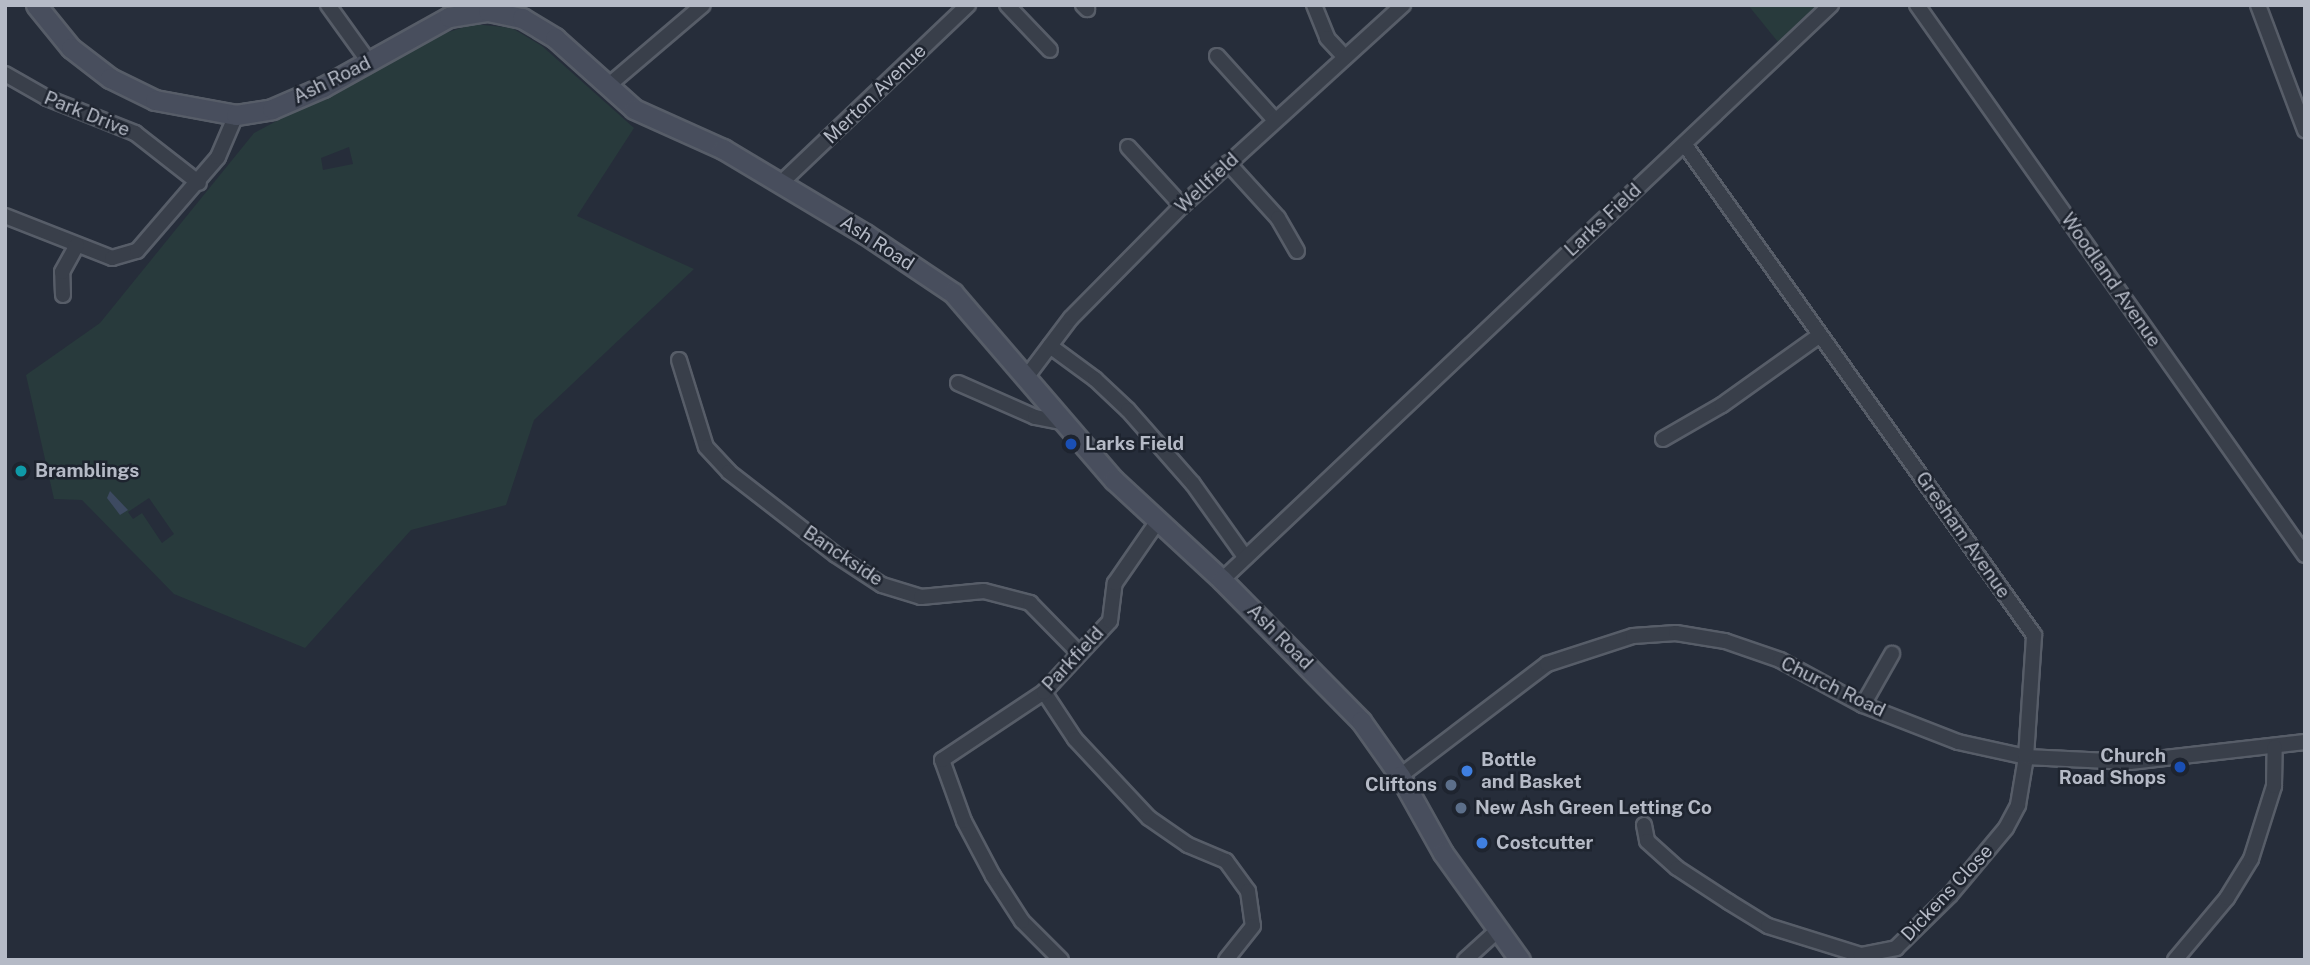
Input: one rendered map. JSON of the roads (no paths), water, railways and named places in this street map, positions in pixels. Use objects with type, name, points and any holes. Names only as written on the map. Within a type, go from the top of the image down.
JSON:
[{"type":"street","name":"Ash Road","points":[[36,5],[71,48],[110,78],[155,100],[236,115],[272,109],[369,62],[449,11],[488,11],[523,18],[555,37],[634,109],[665,126],[723,149],[782,182],[953,293],[1028,375],[1065,424],[1158,522],[1222,580],[1353,713],[1400,776],[1443,853],[1520,960]]},
{"type":"street","points":[[328,5],[369,62]]},
{"type":"street","points":[[609,85],[703,5]]},
{"type":"street","name":"Merton Avenue","points":[[782,182],[968,5]]},
{"type":"street","points":[[1007,5],[1050,50]]},
{"type":"street","points":[[1314,5],[1328,38],[1345,57]]},
{"type":"street","name":"Wellfield","points":[[1028,375],[1071,318],[1182,206],[1274,119],[1403,5]]},
{"type":"street","name":"Larks Field","points":[[1222,580],[1831,5]]},
{"type":"street","name":"Woodland Avenue","points":[[1917,5],[2305,555]]},
{"type":"street","points":[[2258,5],[2305,130]]},
{"type":"street","points":[[1217,56],[1274,119]]},
{"type":"street","name":"Park Drive","points":[[5,74],[47,98],[135,133],[199,183]]},
{"type":"street","points":[[5,216],[112,258],[137,251],[199,183],[218,157],[236,115]]},
{"type":"street","name":"Gresham Avenue","points":[[1685,145],[2034,635],[2026,757]]},
{"type":"street","points":[[1128,147],[1182,206]]},
{"type":"street","points":[[1228,163],[1278,218],[1297,251]]},
{"type":"street","points":[[62,295],[62,272],[77,245]]},
{"type":"street","points":[[1663,439],[1722,405],[1820,335]]},
{"type":"street","points":[[1050,346],[1095,379],[1128,410],[1193,484],[1245,556]]},
{"type":"street","name":"Banckside","points":[[679,360],[706,447],[729,472],[836,555],[882,585],[921,597],[984,592],[1030,603],[1077,651]]},
{"type":"street","points":[[958,383],[1035,417],[1065,424]]},
{"type":"street","name":"Parkfield","points":[[1061,960],[1021,921],[993,876],[964,821],[942,760],[1044,691],[1077,651],[1110,621],[1115,583],[1158,522]]},
{"type":"street","name":"Church Road","points":[[1400,776],[1547,664],[1633,636],[1676,634],[1725,641],[1780,660],[1863,705],[1958,742],[2026,757],[2130,762],[2305,742]]},
{"type":"street","points":[[1863,705],[1892,654]]},
{"type":"street","points":[[1044,691],[1075,739],[1149,818],[1188,845],[1226,862],[1248,891],[1253,926],[1226,960]]},
{"type":"street","points":[[2175,960],[2227,898],[2251,859],[2274,786],[2275,747]]},
{"type":"street","name":"Dickens Close","points":[[1644,825],[1647,841],[1677,868],[1768,926],[1861,955],[1896,948],[1950,895],[1998,838],[2018,805],[2026,757]]},
{"type":"street","points":[[1465,960],[1498,930]]},
{"type":"water","points":[[110,491],[128,510],[120,515],[107,498]]},
{"type":"place","name":"Larks Field","points":[[1071,444]]},
{"type":"place","name":"Bramblings","points":[[21,471]]},
{"type":"place","name":"Church Road Shops","points":[[2180,767]]},
{"type":"place","name":"Bottle and Basket","points":[[1467,771]]},
{"type":"place","name":"Cliftons","points":[[1451,785]]},
{"type":"place","name":"New Ash Green Letting Co","points":[[1461,808]]},
{"type":"place","name":"Costcutter","points":[[1482,843]]}]
